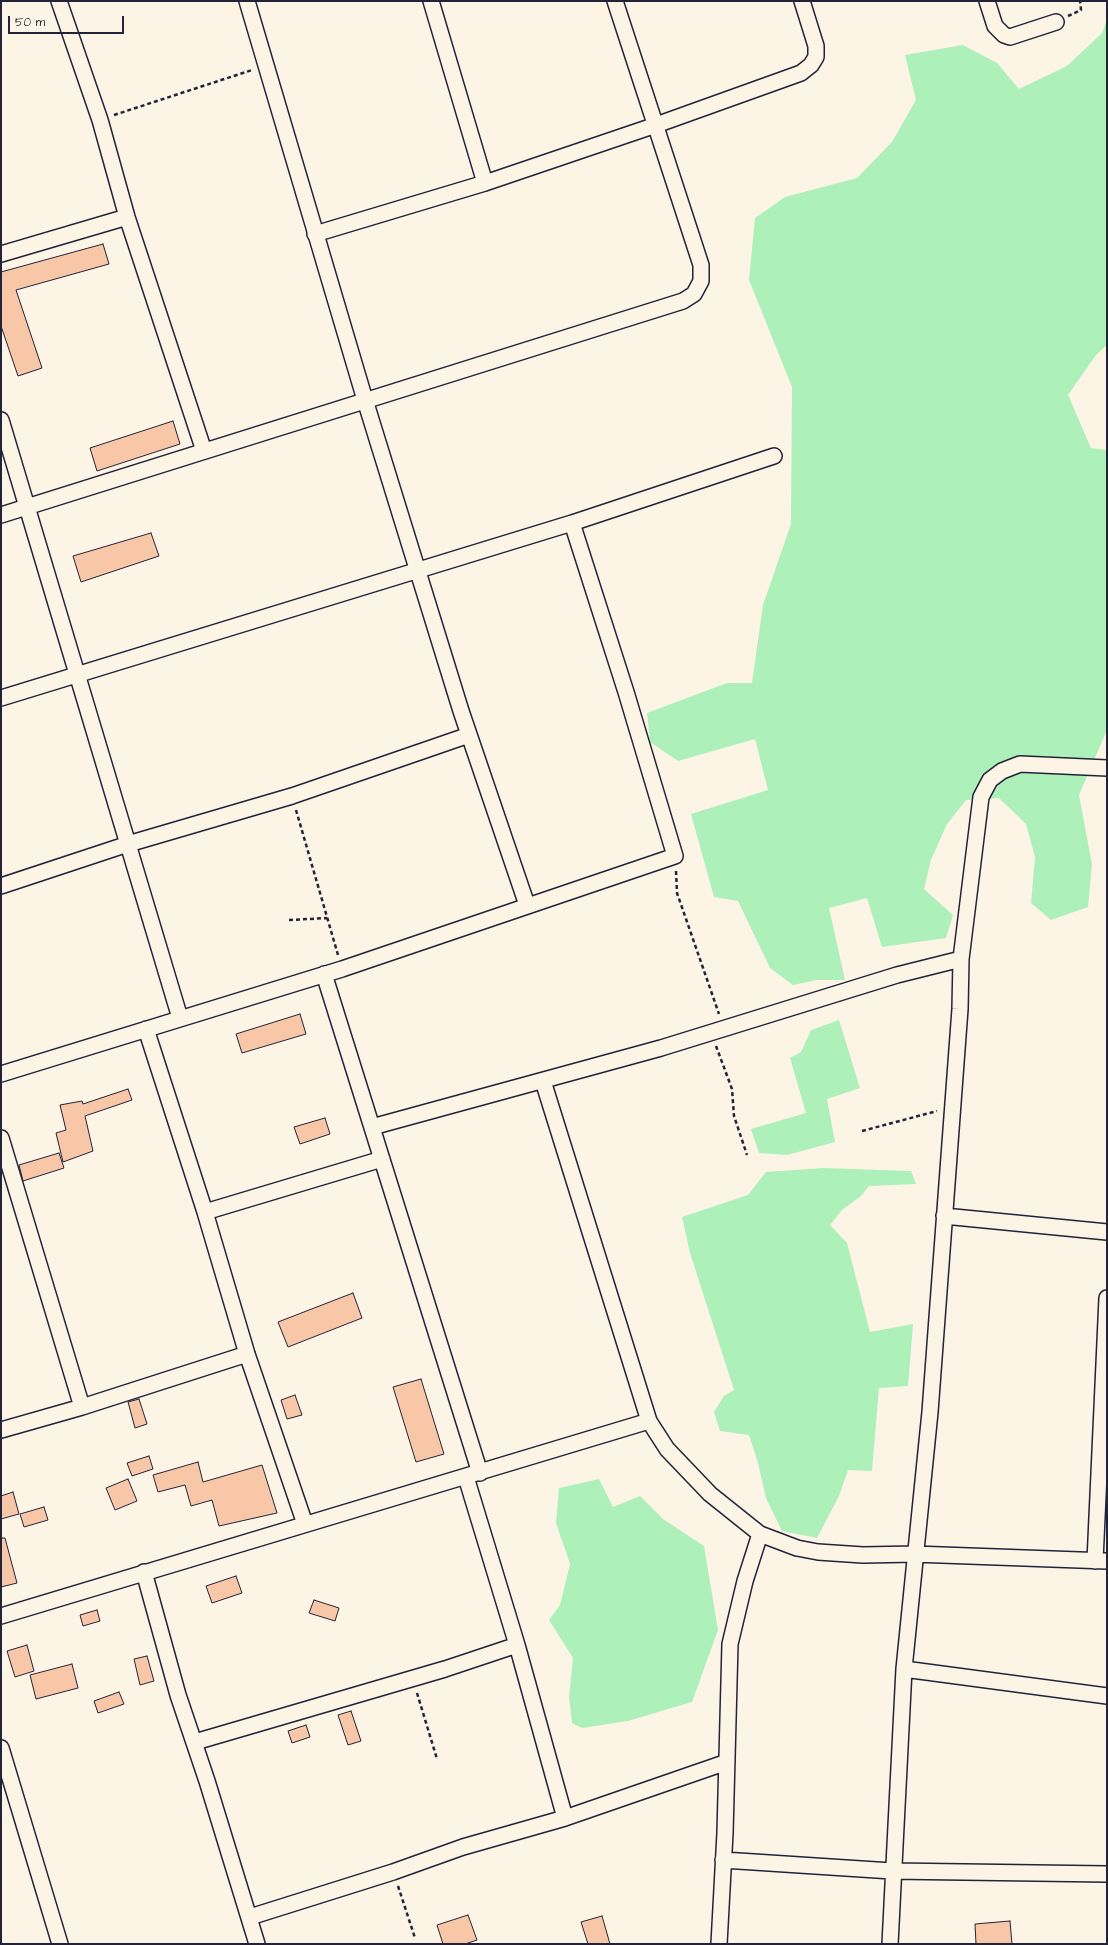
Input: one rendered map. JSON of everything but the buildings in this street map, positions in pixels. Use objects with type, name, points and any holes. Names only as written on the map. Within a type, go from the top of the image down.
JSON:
[{"type":"street","points":[[59,1],[100,120],[127,217],[204,450]]},
{"type":"street","points":[[247,1],[315,234],[417,569],[469,735],[527,905]]},
{"type":"street","points":[[431,1],[485,183]]},
{"type":"street","points":[[1,515],[204,450],[683,302],[694,294],[701,281],[701,265],[615,1]]},
{"type":"street","points":[[315,234],[485,183],[656,125],[801,72],[811,65],[816,57],[816,46],[802,1]]},
{"type":"street","points":[[988,1],[995,26],[1004,35],[1010,36],[1056,22]]},
{"type":"street","points":[[1,254],[127,217]]},
{"type":"street","points":[[1,420],[78,673],[180,1018]]},
{"type":"street","points":[[1,698],[417,569],[572,523],[774,456]]},
{"type":"street","points":[[1,1074],[342,969],[675,856],[626,692],[572,523]]},
{"type":"street","points":[[1,886],[128,844],[292,796],[469,735]]},
{"type":"street","points":[[890,1944],[892,1871],[904,1669],[914,1554],[930,1412],[960,1009],[961,958],[981,797],[990,780],[1002,771],[1020,764],[1107,768]]},
{"type":"street","points":[[372,1127],[544,1081],[897,975],[961,958]]},
{"type":"street","points":[[324,974],[382,1159],[473,1475],[517,1645],[565,1818]]},
{"type":"street","points":[[146,1029],[205,1212],[247,1354],[305,1524]]},
{"type":"street","points":[[544,1081],[649,1421],[667,1448],[686,1471],[710,1494],[760,1534],[797,1548],[818,1552],[863,1555],[914,1554],[1101,1561],[1107,1298]]},
{"type":"street","points":[[1,1138],[82,1407]]},
{"type":"street","points":[[205,1212],[382,1159]]},
{"type":"street","points":[[944,1216],[1107,1232]]},
{"type":"street","points":[[1,1430],[82,1407],[247,1354]]},
{"type":"street","points":[[1,1616],[649,1421]]},
{"type":"street","points":[[719,1944],[727,1762],[730,1644],[745,1581],[760,1534]]},
{"type":"street","points":[[144,1572],[178,1695],[250,1917],[257,1944]]},
{"type":"street","points":[[194,1742],[413,1679],[517,1645]]},
{"type":"street","points":[[904,1669],[1107,1696]]},
{"type":"street","points":[[1,1748],[60,1944]]},
{"type":"street","points":[[250,1917],[393,1872],[463,1847],[565,1818],[727,1762]]},
{"type":"street","points":[[723,1860],[892,1871],[1107,1874]]},
{"type":"path","points":[[1056,22],[1081,10],[1080,1]]},
{"type":"path","points":[[100,120],[266,66]]},
{"type":"path","points":[[292,796],[342,969]]},
{"type":"path","points":[[675,856],[677,893],[718,1030],[732,1089],[734,1116],[747,1155]]},
{"type":"path","points":[[289,920],[327,918]]},
{"type":"path","points":[[862,1131],[953,1107]]},
{"type":"path","points":[[413,1679],[436,1759]]},
{"type":"path","points":[[393,1872],[415,1938]]},
{"type":"green space","points":[[1107,19],[1107,345],[1096,355],[1068,395],[1091,448],[1107,450],[1107,730],[1079,795],[1092,864],[1088,907],[1051,920],[1031,903],[1035,857],[1026,824],[999,798],[966,800],[947,824],[931,860],[924,889],[953,915],[946,938],[882,947],[867,898],[829,908],[845,980],[817,980],[793,985],[770,968],[738,901],[714,897],[691,814],[768,790],[755,739],[678,761],[650,742],[647,713],[727,683],[752,683],[763,605],[791,524],[792,387],[749,280],[755,218],[785,197],[857,178],[892,142],[916,100],[905,55],[963,45],[997,63],[1019,89],[1067,66],[1102,33]]},
{"type":"green space","points":[[839,1020],[860,1088],[827,1099],[835,1142],[787,1155],[759,1153],[751,1129],[806,1113],[790,1058],[801,1052],[811,1030]]},
{"type":"green space","points":[[824,1168],[911,1171],[916,1184],[869,1186],[861,1196],[842,1210],[830,1225],[847,1243],[870,1332],[913,1324],[908,1386],[879,1388],[872,1471],[848,1470],[839,1496],[817,1538],[782,1531],[766,1498],[758,1463],[749,1435],[720,1431],[714,1412],[724,1396],[734,1390],[690,1253],[682,1217],[748,1195],[766,1172]]},
{"type":"green space","points":[[599,1479],[613,1507],[640,1496],[663,1519],[704,1546],[718,1630],[692,1702],[628,1721],[582,1728],[572,1723],[569,1697],[573,1658],[549,1620],[560,1605],[570,1564],[556,1523],[559,1488]]}]
